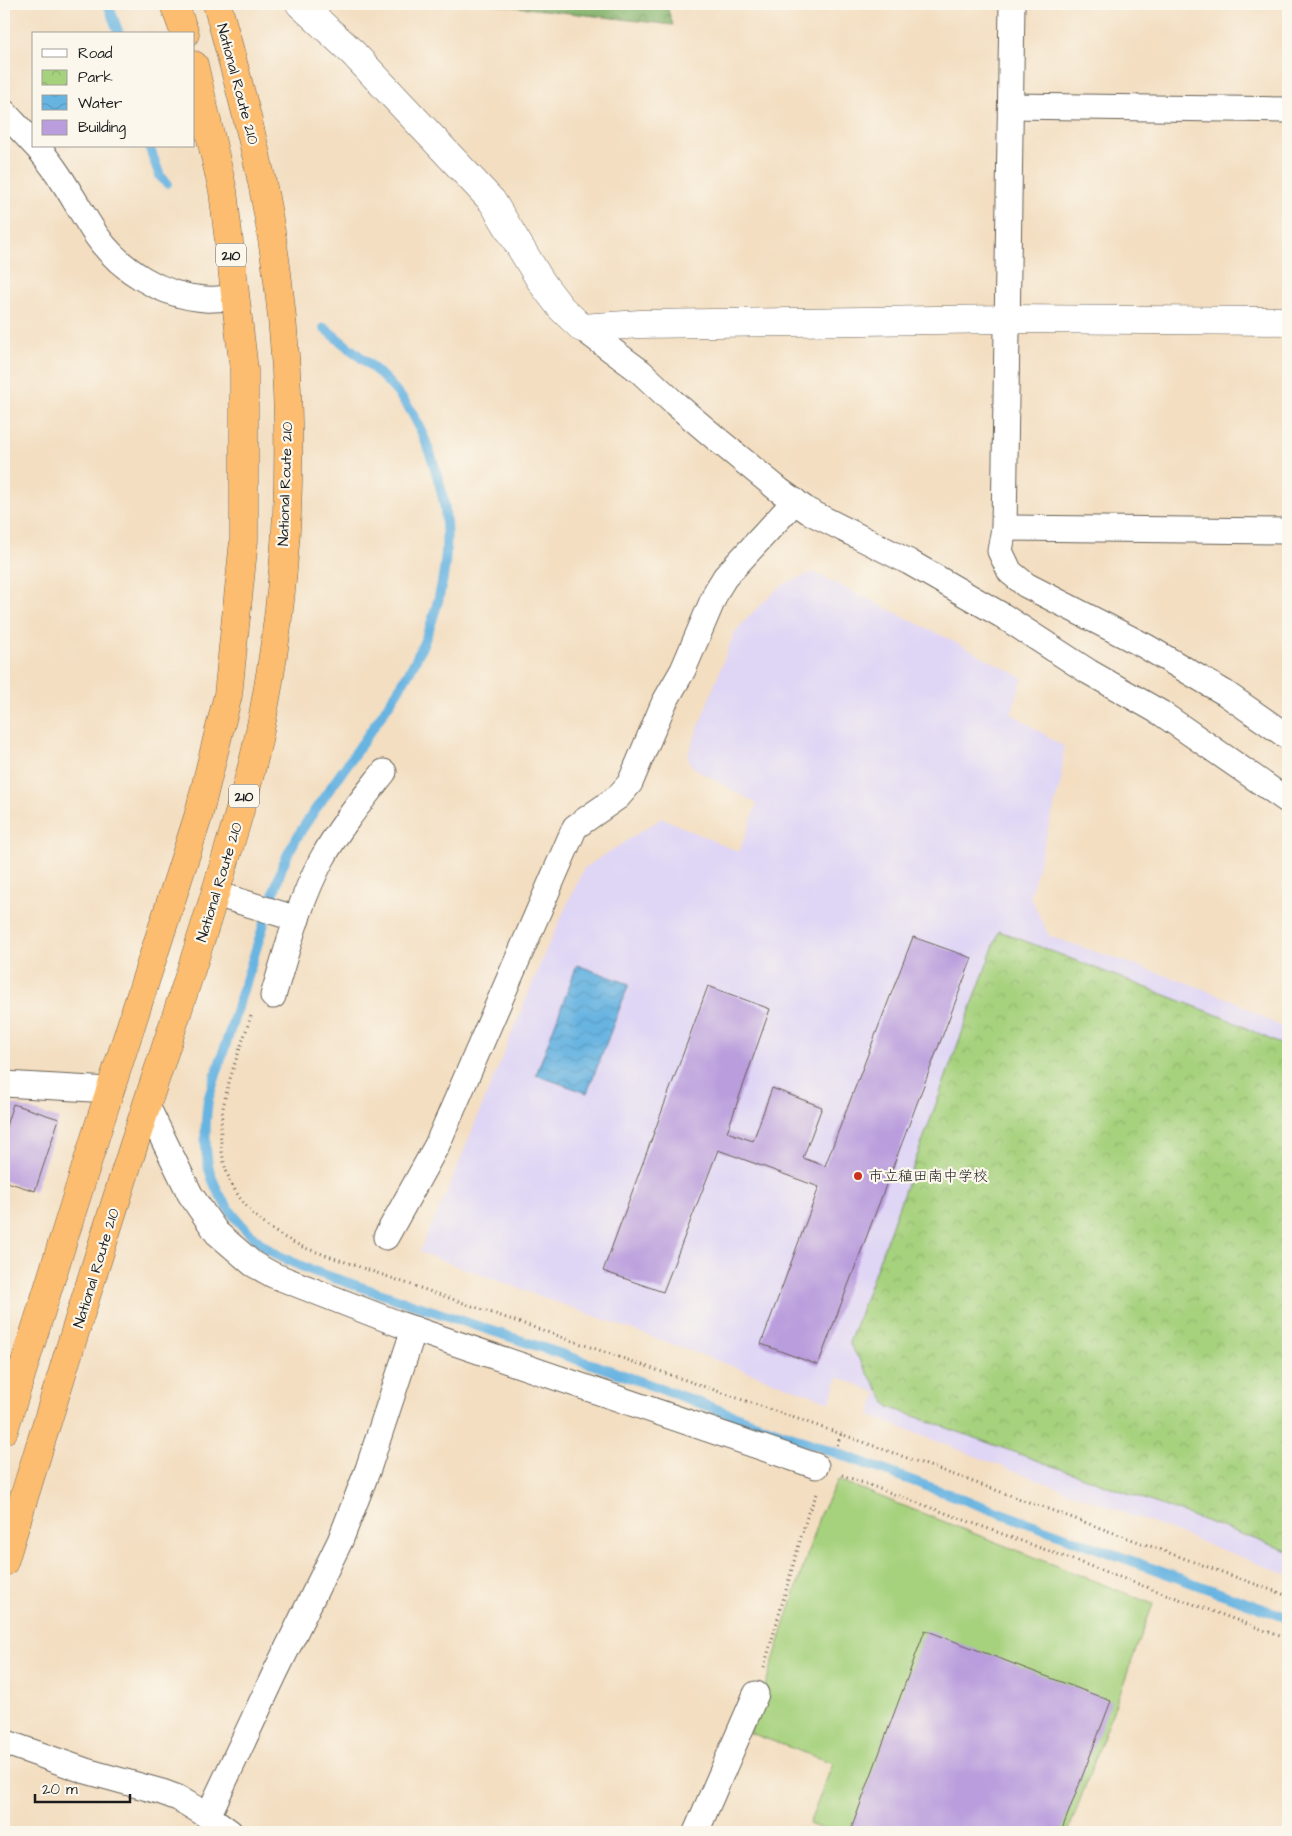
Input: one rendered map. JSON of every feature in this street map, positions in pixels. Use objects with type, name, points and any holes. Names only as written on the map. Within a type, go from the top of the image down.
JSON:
[{"type":"highway","points":[[174,4],[184,32]]},
{"type":"highway","name":"National Route 210","points":[[4,1562],[147,1106],[216,894],[257,744],[270,669],[280,593],[287,512],[287,434],[282,335],[278,287],[260,169],[217,4]]},
{"type":"highway","name":"210","points":[[4,1430],[110,1090],[198,817],[228,695],[244,540],[244,370],[223,191],[195,68]]},
{"type":"street","points":[[300,4],[352,52],[492,201],[542,283],[561,308],[582,328],[641,372],[719,441],[808,511],[909,562],[1003,616],[1089,672],[1161,713],[1288,801]]},
{"type":"street","points":[[1012,4],[1004,528],[1000,551],[1010,572],[1026,585],[1145,646],[1225,692],[1288,737]]},
{"type":"street","points":[[1011,106],[1288,110]]},
{"type":"street","points":[[4,112],[32,142]]},
{"type":"street","points":[[37,148],[64,182],[97,236],[113,255],[129,269],[146,281],[167,291],[205,299],[235,297]]},
{"type":"street","points":[[582,328],[640,324],[1008,319],[1288,321]]},
{"type":"street","points":[[386,1237],[438,1146],[575,827],[626,790],[664,703],[699,633],[716,590],[725,577],[795,501]]},
{"type":"street","points":[[1004,528],[1288,531]]},
{"type":"street","points":[[273,996],[288,916],[308,886],[338,833],[384,772]]},
{"type":"street","points":[[216,894],[288,916]]},
{"type":"street","points":[[4,1084],[110,1090]]},
{"type":"street","points":[[147,1106],[190,1194],[217,1233],[252,1264],[273,1275],[414,1329],[824,1475]]},
{"type":"street","points":[[208,1816],[340,1541],[368,1469],[414,1329]]},
{"type":"street","points":[[696,1832],[756,1694]]},
{"type":"street","points":[[4,1742],[86,1771],[178,1798],[230,1832]]},
{"type":"path","points":[[252,1014],[224,1103],[223,1156],[230,1181],[243,1204],[261,1222],[282,1237],[305,1248],[841,1434],[1288,1596]]},
{"type":"path","points":[[756,1694],[808,1512],[824,1475],[1288,1638]]},
{"type":"shaded area","points":[[813,572],[963,646],[1023,678],[1011,713],[1064,747],[1061,781],[1030,896],[1049,936],[1188,983],[1234,1001],[1288,1031],[1288,1575],[870,1416],[877,1393],[838,1377],[830,1402],[419,1252],[447,1192],[546,950],[584,868],[662,818],[739,852],[757,804],[697,770],[690,764],[688,755],[734,633],[782,585]]},
{"type":"green space","points":[[492,4],[666,4],[673,25]]},
{"type":"green space","points":[[999,931],[1225,1018],[1288,1048],[1288,1551],[889,1407],[849,1343]]},
{"type":"green space","points":[[838,1480],[1153,1604],[1068,1832],[830,1832],[809,1824],[833,1763],[750,1733],[820,1514]]},
{"type":"water","points":[[577,965],[629,984],[587,1093],[536,1075]]},
{"type":"building","points":[[913,937],[972,958],[818,1365],[761,1344],[819,1187],[718,1150],[663,1292],[603,1271],[708,986],[770,1009],[727,1132],[753,1141],[772,1088],[822,1107],[803,1158],[825,1166]]},
{"type":"building","points":[[13,1104],[59,1119],[35,1191],[4,1181],[4,1132]]},
{"type":"building","points":[[925,1630],[1111,1701],[1061,1832],[850,1832]]},
{"type":"waterway","points":[[108,4],[118,32]]},
{"type":"waterway","points":[[150,148],[160,176],[167,183]]},
{"type":"waterway","points":[[324,328],[391,385],[416,419],[438,476],[443,497],[446,555],[443,577],[432,621],[415,662],[386,709],[302,829],[282,867],[208,1100],[206,1152],[209,1169],[218,1192],[233,1215],[251,1235],[271,1251],[316,1272],[612,1371],[1288,1618]]},
{"type":"place","name":"市立稙田南中学校","points":[[858,1176]]}]
